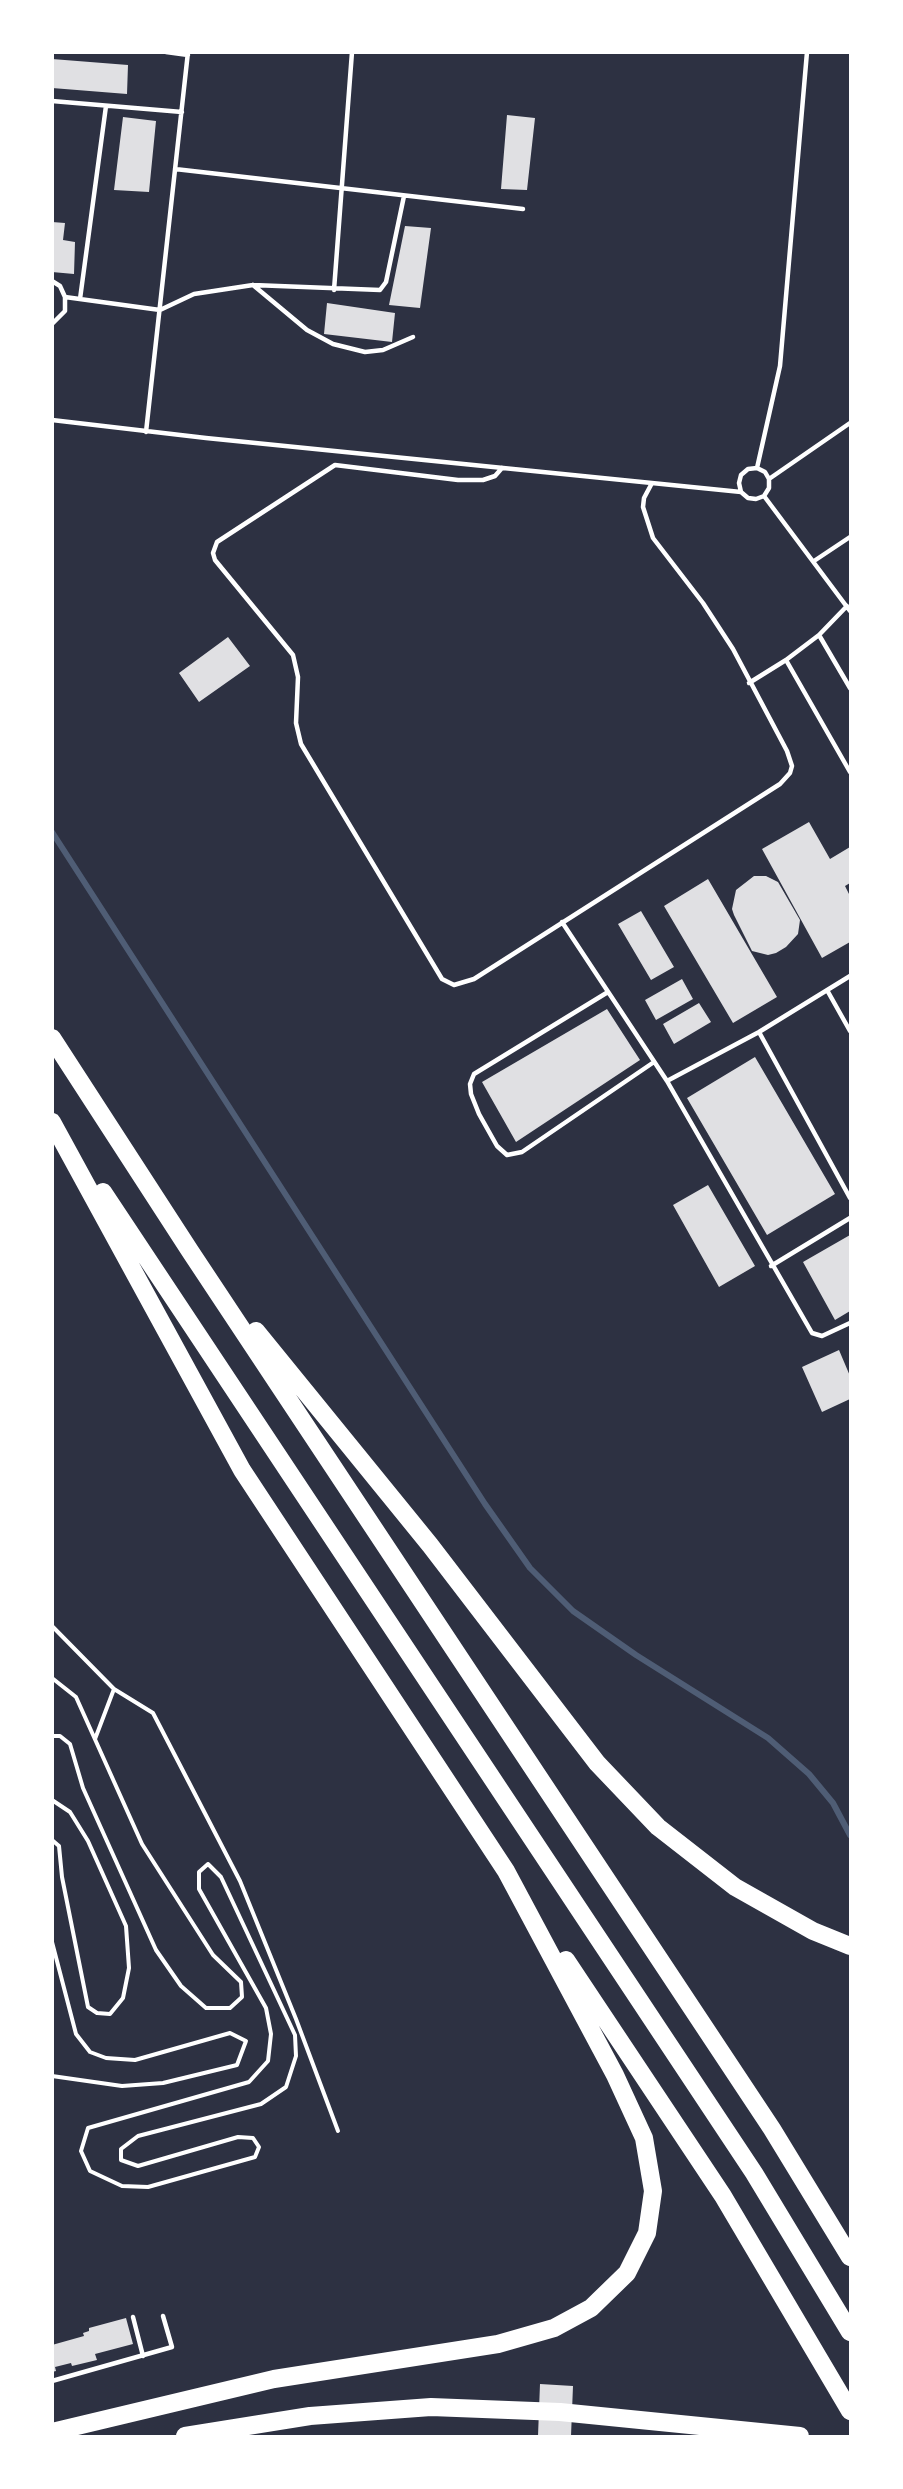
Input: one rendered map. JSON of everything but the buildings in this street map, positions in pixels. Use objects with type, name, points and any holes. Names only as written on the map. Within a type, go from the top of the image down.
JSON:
[{"type":"highway","points":[[52,1038],[190,1251],[772,2129],[850,2257]]},
{"type":"highway","points":[[52,1117],[754,2173],[850,2331]]},
{"type":"highway","points":[[52,1122],[242,1470],[723,2196],[846,2404]]},
{"type":"highway","points":[[190,1251],[430,1545],[605,1771],[658,1827],[735,1887],[813,1931],[850,1946]]},
{"type":"highway","points":[[52,2432],[274,2379],[498,2344],[564,2323],[591,2307],[627,2273],[647,2233],[653,2191],[644,2138],[615,2075],[506,1871]]},
{"type":"highway","points":[[185,2436],[310,2416],[431,2407],[560,2412],[800,2436]]},
{"type":"lane","points":[[146,432],[188,54],[166,52]]},
{"type":"lane","points":[[334,290],[352,52]]},
{"type":"lane","points":[[757,468],[780,366],[807,52]]},
{"type":"lane","points":[[52,101],[182,112]]},
{"type":"lane","points":[[80,299],[106,106]]},
{"type":"lane","points":[[175,170],[523,209]]},
{"type":"lane","points":[[65,297],[160,310],[194,294],[253,285],[374,291],[384,288],[404,196]]},
{"type":"lane","points":[[52,281],[60,286],[65,297],[64,311],[52,324]]},
{"type":"lane","points":[[253,285],[308,330],[333,344],[365,352],[383,350],[413,337]]},
{"type":"lane","points":[[52,420],[146,432],[741,492]]},
{"type":"lane","points":[[769,479],[850,423]]},
{"type":"lane","points":[[502,468],[495,476],[483,480],[458,480],[352,465],[335,465],[217,542],[213,553],[215,560],[293,655],[298,677],[296,723],[301,744],[442,979],[454,985],[474,979],[787,777],[792,769],[791,761],[733,649],[704,603],[653,537],[643,507],[644,498],[652,483]]},
{"type":"lane","points":[[757,468],[765,472],[769,479],[769,488],[764,496],[756,499],[747,498],[741,492],[739,483],[741,475],[748,469],[757,468]]},
{"type":"lane","points":[[764,496],[850,611]]},
{"type":"lane","points":[[814,561],[850,537]]},
{"type":"lane","points":[[749,683],[786,660],[819,635],[847,606]]},
{"type":"lane","points":[[819,635],[850,688]]},
{"type":"lane","points":[[786,660],[849,763],[850,772]]},
{"type":"lane","points":[[562,922],[667,1081],[771,1266],[814,1335],[822,1336],[850,1323]]},
{"type":"lane","points":[[667,1081],[759,1032],[850,976]]},
{"type":"lane","points":[[827,990],[850,1031]]},
{"type":"lane","points":[[608,992],[474,1074],[470,1084],[471,1094],[497,1146],[507,1155],[522,1152],[654,1062]]},
{"type":"lane","points":[[759,1032],[850,1198]]},
{"type":"lane","points":[[771,1266],[850,1218]]},
{"type":"lane","points":[[52,2381],[172,2347],[163,2316]]},
{"type":"lane","points":[[133,2318],[143,2356]]},
{"type":"path","points":[[52,1626],[114,1689],[153,1713],[240,1881],[338,2131]]},
{"type":"path","points":[[52,1678],[75,1697],[142,1844],[213,1955],[241,1982],[242,1997],[230,2008],[206,2008],[181,1986],[156,1950],[83,1788],[70,1744],[60,1736],[52,1736]]},
{"type":"path","points":[[94,1741],[114,1689]]},
{"type":"path","points":[[52,1800],[70,1812],[88,1841],[126,1926],[129,1968],[123,1998],[110,2014],[97,2013],[88,2007],[62,1877],[59,1846],[52,1840]]},
{"type":"path","points":[[208,1864],[221,1877],[295,2035],[296,2056],[286,2087],[261,2104],[138,2136],[122,2149],[121,2160],[138,2166],[238,2137],[253,2138],[260,2147],[255,2157],[148,2187],[122,2186],[90,2171],[81,2151],[88,2128],[249,2082],[268,2061],[271,2034],[266,2008],[199,1889],[199,1872],[208,1864]]},
{"type":"path","points":[[52,1942],[76,2034],[90,2052],[106,2058],[135,2060],[230,2033],[246,2042],[237,2066],[163,2083],[122,2086],[52,2076]]},
{"type":"waterway","points":[[52,832],[485,1504],[530,1568],[573,1611],[636,1655],[768,1738],[809,1774],[833,1803],[850,1835]]}]
